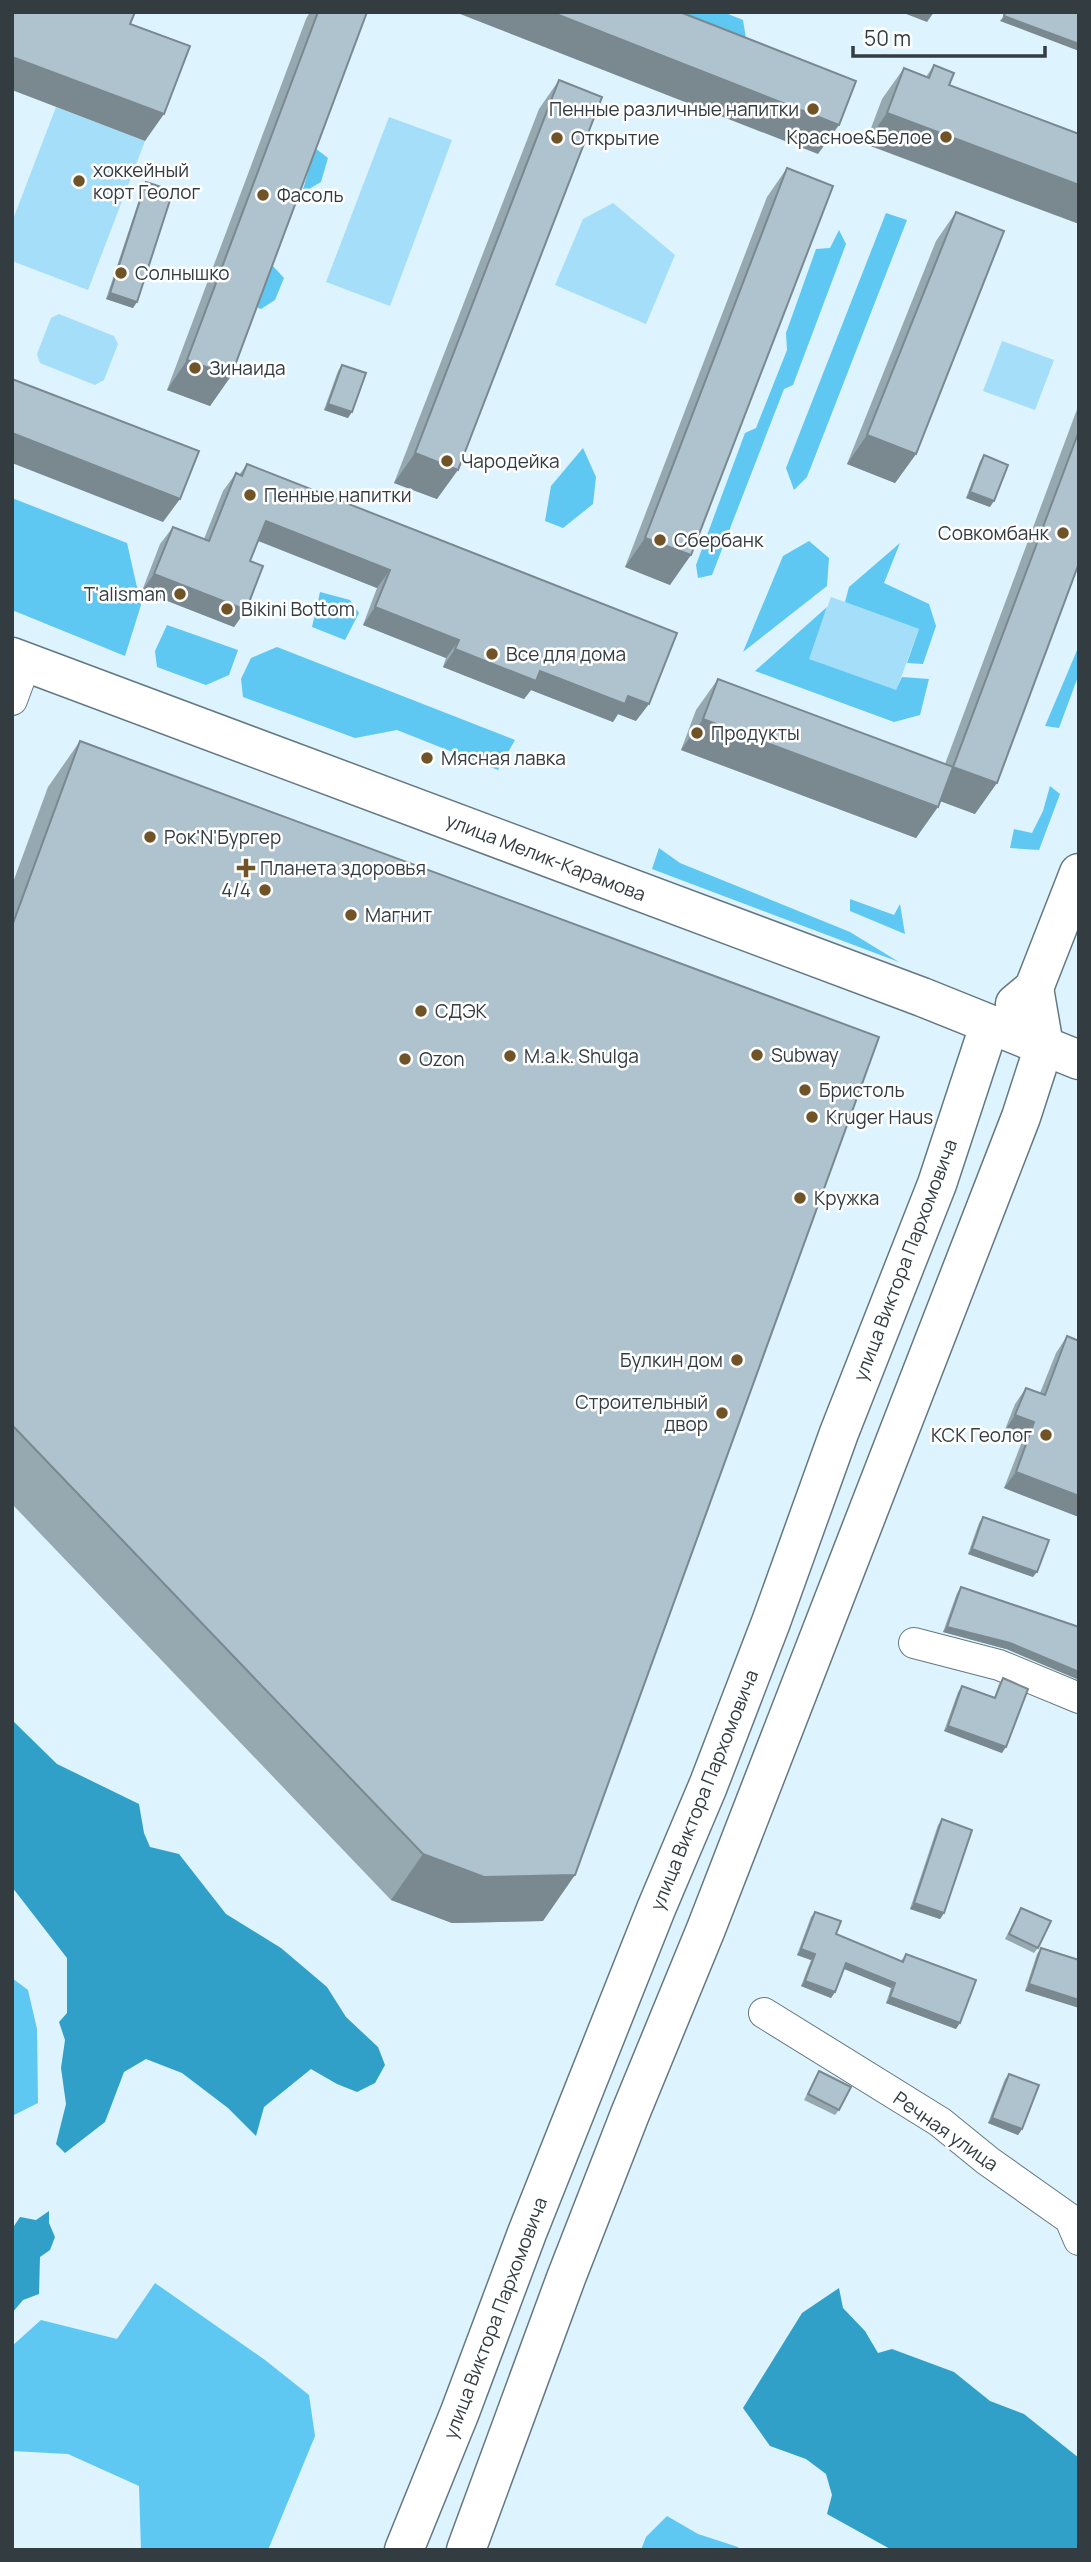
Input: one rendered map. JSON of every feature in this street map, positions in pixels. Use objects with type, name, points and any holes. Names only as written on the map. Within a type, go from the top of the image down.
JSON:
[{"type":"main road","name":"улица Мелик-Карамова","points":[[19,660],[885,983],[1079,1060]]},
{"type":"main road","points":[[989,1026],[1034,988],[1079,873]]},
{"type":"main road","points":[[466,2550],[566,2278],[754,1806],[904,1415],[932,1352],[1021,1117],[1044,1046],[1034,988]]},
{"type":"main road","name":"улица Виктора Пархомовича","points":[[404,2550],[460,2412],[532,2220],[708,1786],[771,1622],[839,1433],[937,1184],[989,1026]]},
{"type":"main road","points":[[708,1786],[754,1806]]},
{"type":"street","points":[[12,700],[19,660]]},
{"type":"street","points":[[914,1643],[999,1665],[1079,1698]]},
{"type":"street","name":"Речная улица","points":[[764,2013],[940,2122],[988,2161],[1070,2219],[1079,2240]]},
{"type":"shaded area","points":[[646,12],[723,12],[743,20],[748,51]]},
{"type":"shaded area","name":"хоккейный корт Геолог","points":[[56,107],[145,141],[88,290],[12,261],[12,222]]},
{"type":"shaded area","points":[[389,117],[452,140],[390,306],[326,282]]},
{"type":"shaded area","points":[[315,148],[328,158],[321,182],[302,193]]},
{"type":"shaded area","points":[[613,203],[675,255],[646,324],[555,285],[583,219]]},
{"type":"shaded area","points":[[886,213],[907,220],[807,477],[794,490],[786,468]]},
{"type":"shaded area","points":[[839,230],[846,244],[793,385],[784,389],[712,575],[698,578],[696,565],[745,433],[756,428],[787,350],[786,333],[816,249],[830,248]]},
{"type":"shaded area","points":[[272,265],[284,278],[275,300],[261,309],[254,306]]},
{"type":"shaded area","points":[[59,314],[114,336],[118,344],[104,380],[95,385],[40,363],[37,354],[51,318]]},
{"type":"shaded area","points":[[1002,341],[1054,360],[1035,410],[983,391]]},
{"type":"shaded area","points":[[583,448],[596,477],[593,504],[563,528],[545,521],[551,486]]},
{"type":"shaded area","points":[[12,498],[127,543],[141,605],[125,656],[12,610]]},
{"type":"shaded area","points":[[809,541],[829,558],[827,586],[743,652],[783,556]]},
{"type":"shaded area","points":[[900,543],[884,583],[929,604],[936,626],[923,664],[907,663],[919,629],[845,602],[849,587]]},
{"type":"shaded area","points":[[320,592],[350,600],[359,613],[345,640],[312,627]]},
{"type":"shaded area","points":[[831,597],[919,629],[896,691],[808,659]]},
{"type":"shaded area","points":[[827,607],[809,659],[896,690],[902,677],[929,679],[920,715],[894,722],[755,671]]},
{"type":"shaded area","points":[[167,625],[238,650],[229,675],[206,685],[157,667],[155,651]]},
{"type":"shaded area","points":[[277,647],[515,740],[498,770],[397,730],[355,738],[243,697],[241,679],[251,658]]},
{"type":"shaded area","points":[[1078,648],[1079,674],[1059,728],[1045,726]]},
{"type":"shaded area","points":[[1050,786],[1060,794],[1039,850],[1010,848],[1014,829],[1032,833],[1043,811]]},
{"type":"shaded area","points":[[659,848],[680,863],[850,932],[899,962],[652,869]]},
{"type":"shaded area","points":[[850,899],[894,915],[900,904],[905,934],[850,911]]},
{"type":"shaded area","points":[[12,1720],[57,1764],[139,1804],[144,1833],[150,1847],[179,1854],[226,1914],[281,1948],[327,1987],[346,2017],[378,2047],[385,2065],[375,2083],[357,2092],[311,2069],[264,2107],[256,2136],[228,2108],[182,2073],[146,2059],[124,2072],[105,2122],[65,2153],[56,2144],[66,2104],[61,2068],[65,2040],[59,2022],[67,2013],[67,1958],[12,1887]]},
{"type":"shaded area","points":[[12,1978],[28,1990],[37,2029],[38,2103],[12,2116]]},
{"type":"shaded area","points":[[49,2211],[49,2223],[55,2237],[50,2250],[40,2257],[39,2294],[23,2300],[12,2313],[12,2229],[20,2217],[36,2220]]},
{"type":"shaded area","points":[[155,2283],[265,2360],[309,2395],[315,2436],[268,2550],[141,2550],[139,2486],[68,2454],[12,2451],[12,2346],[41,2320],[117,2339]]},
{"type":"shaded area","points":[[839,2288],[843,2308],[865,2331],[878,2353],[892,2349],[954,2372],[990,2401],[1024,2414],[1079,2458],[1079,2550],[892,2550],[827,2514],[832,2495],[826,2474],[806,2459],[770,2446],[743,2408],[802,2313]]},
{"type":"shaded area","points":[[667,2516],[698,2534],[738,2547],[738,2550],[641,2550],[646,2537]]},
{"type":"building","points":[[12,12],[135,12],[130,24],[190,46],[164,114],[12,57]]},
{"type":"building","points":[[318,12],[367,12],[231,376],[187,360]]},
{"type":"building","points":[[551,12],[680,12],[856,81],[839,125]]},
{"type":"building","points":[[1005,12],[1079,12],[1079,44],[1004,16]]},
{"type":"building","points":[[934,65],[954,73],[949,85],[1079,134],[1079,185],[887,113],[904,68],[929,78]]},
{"type":"building","points":[[559,80],[602,97],[458,470],[415,453]]},
{"type":"building","points":[[787,168],[833,186],[691,555],[645,538]]},
{"type":"building","points":[[146,182],[173,191],[137,302],[110,293]]},
{"type":"building","points":[[956,212],[1004,231],[916,454],[867,435]]},
{"type":"building","points":[[342,365],[366,373],[352,412],[328,404]]},
{"type":"building","points":[[12,379],[199,451],[180,499],[12,433]]},
{"type":"building","points":[[1079,431],[1079,563],[997,783],[953,767]]},
{"type":"building","points":[[984,455],[1008,465],[994,501],[970,492]]},
{"type":"building","points":[[247,464],[677,633],[649,704],[628,696],[625,704],[540,671],[536,681],[455,649],[459,640],[375,607],[390,570],[266,521],[250,561],[263,566],[246,610],[154,574],[173,527],[209,541],[236,473],[242,476]]},
{"type":"building","points":[[718,679],[953,767],[938,807],[703,719]]},
{"type":"building","points":[[80,741],[879,1037],[575,1875],[484,1877],[423,1854],[12,1425],[12,926]]},
{"type":"building","name":"КСК Геолог","points":[[1067,1336],[1079,1341],[1079,1496],[1016,1472],[1034,1422],[1015,1415],[1026,1388],[1045,1395]]},
{"type":"building","points":[[983,1517],[1049,1540],[1037,1572],[972,1549]]},
{"type":"building","points":[[961,1587],[1079,1627],[1079,1672],[1010,1643],[947,1627]]},
{"type":"building","points":[[1003,1678],[1028,1689],[1006,1747],[948,1726],[962,1686],[995,1698]]},
{"type":"building","points":[[942,1819],[972,1830],[944,1913],[914,1903]]},
{"type":"building","points":[[1021,1908],[1051,1921],[1038,1948],[1009,1934]]},
{"type":"building","points":[[815,1912],[841,1921],[836,1934],[903,1962],[906,1954],[976,1980],[960,2023],[890,1997],[895,1983],[846,1963],[835,1992],[805,1981],[815,1954],[801,1949]]},
{"type":"building","points":[[1041,1948],[1079,1960],[1079,2000],[1029,1984]]},
{"type":"building","points":[[819,2071],[851,2087],[839,2110],[808,2094]]},
{"type":"building","points":[[1009,2074],[1039,2085],[1022,2129],[992,2118]]},
{"type":"place","name":"Пенные различные напитки","points":[[813,109]]},
{"type":"place","name":"Красное&Белое","points":[[946,137]]},
{"type":"place","name":"Открытие","points":[[557,138]]},
{"type":"place","name":"хоккейный корт Геолог","points":[[79,181]]},
{"type":"place","name":"Фасоль","points":[[263,195]]},
{"type":"place","name":"Солнышко","points":[[121,273]]},
{"type":"place","name":"Зинаида","points":[[195,368]]},
{"type":"place","name":"Чародейка","points":[[447,461]]},
{"type":"place","name":"Пенные напитки","points":[[250,495]]},
{"type":"place","name":"Совкомбанк","points":[[1063,533]]},
{"type":"place","name":"Сбербанк","points":[[660,540]]},
{"type":"place","name":"T'alisman","points":[[180,594]]},
{"type":"place","name":"Bikini Bottom","points":[[227,609]]},
{"type":"place","name":"Все для дома","points":[[492,654]]},
{"type":"place","name":"Продукты","points":[[697,733]]},
{"type":"place","name":"Мясная лавка","points":[[427,758]]},
{"type":"place","name":"Рок'N'Бургер","points":[[150,837]]},
{"type":"place","name":"Планета здоровья","points":[[246,868]]},
{"type":"place","name":"4/4","points":[[265,890]]},
{"type":"place","name":"Магнит","points":[[351,915]]},
{"type":"place","name":"СДЭК","points":[[421,1011]]},
{"type":"place","name":"Subway","points":[[757,1055]]},
{"type":"place","name":"М.a.k. Shulga","points":[[510,1056]]},
{"type":"place","name":"Ozon","points":[[405,1059]]},
{"type":"place","name":"Бристоль","points":[[805,1090]]},
{"type":"place","name":"Kruger Haus","points":[[812,1117]]},
{"type":"place","name":"Кружка","points":[[800,1198]]},
{"type":"place","name":"Булкин дом","points":[[737,1360]]},
{"type":"place","name":"Строительный двор","points":[[722,1413]]},
{"type":"place","name":"КСК Геолог","points":[[1046,1435]]}]
